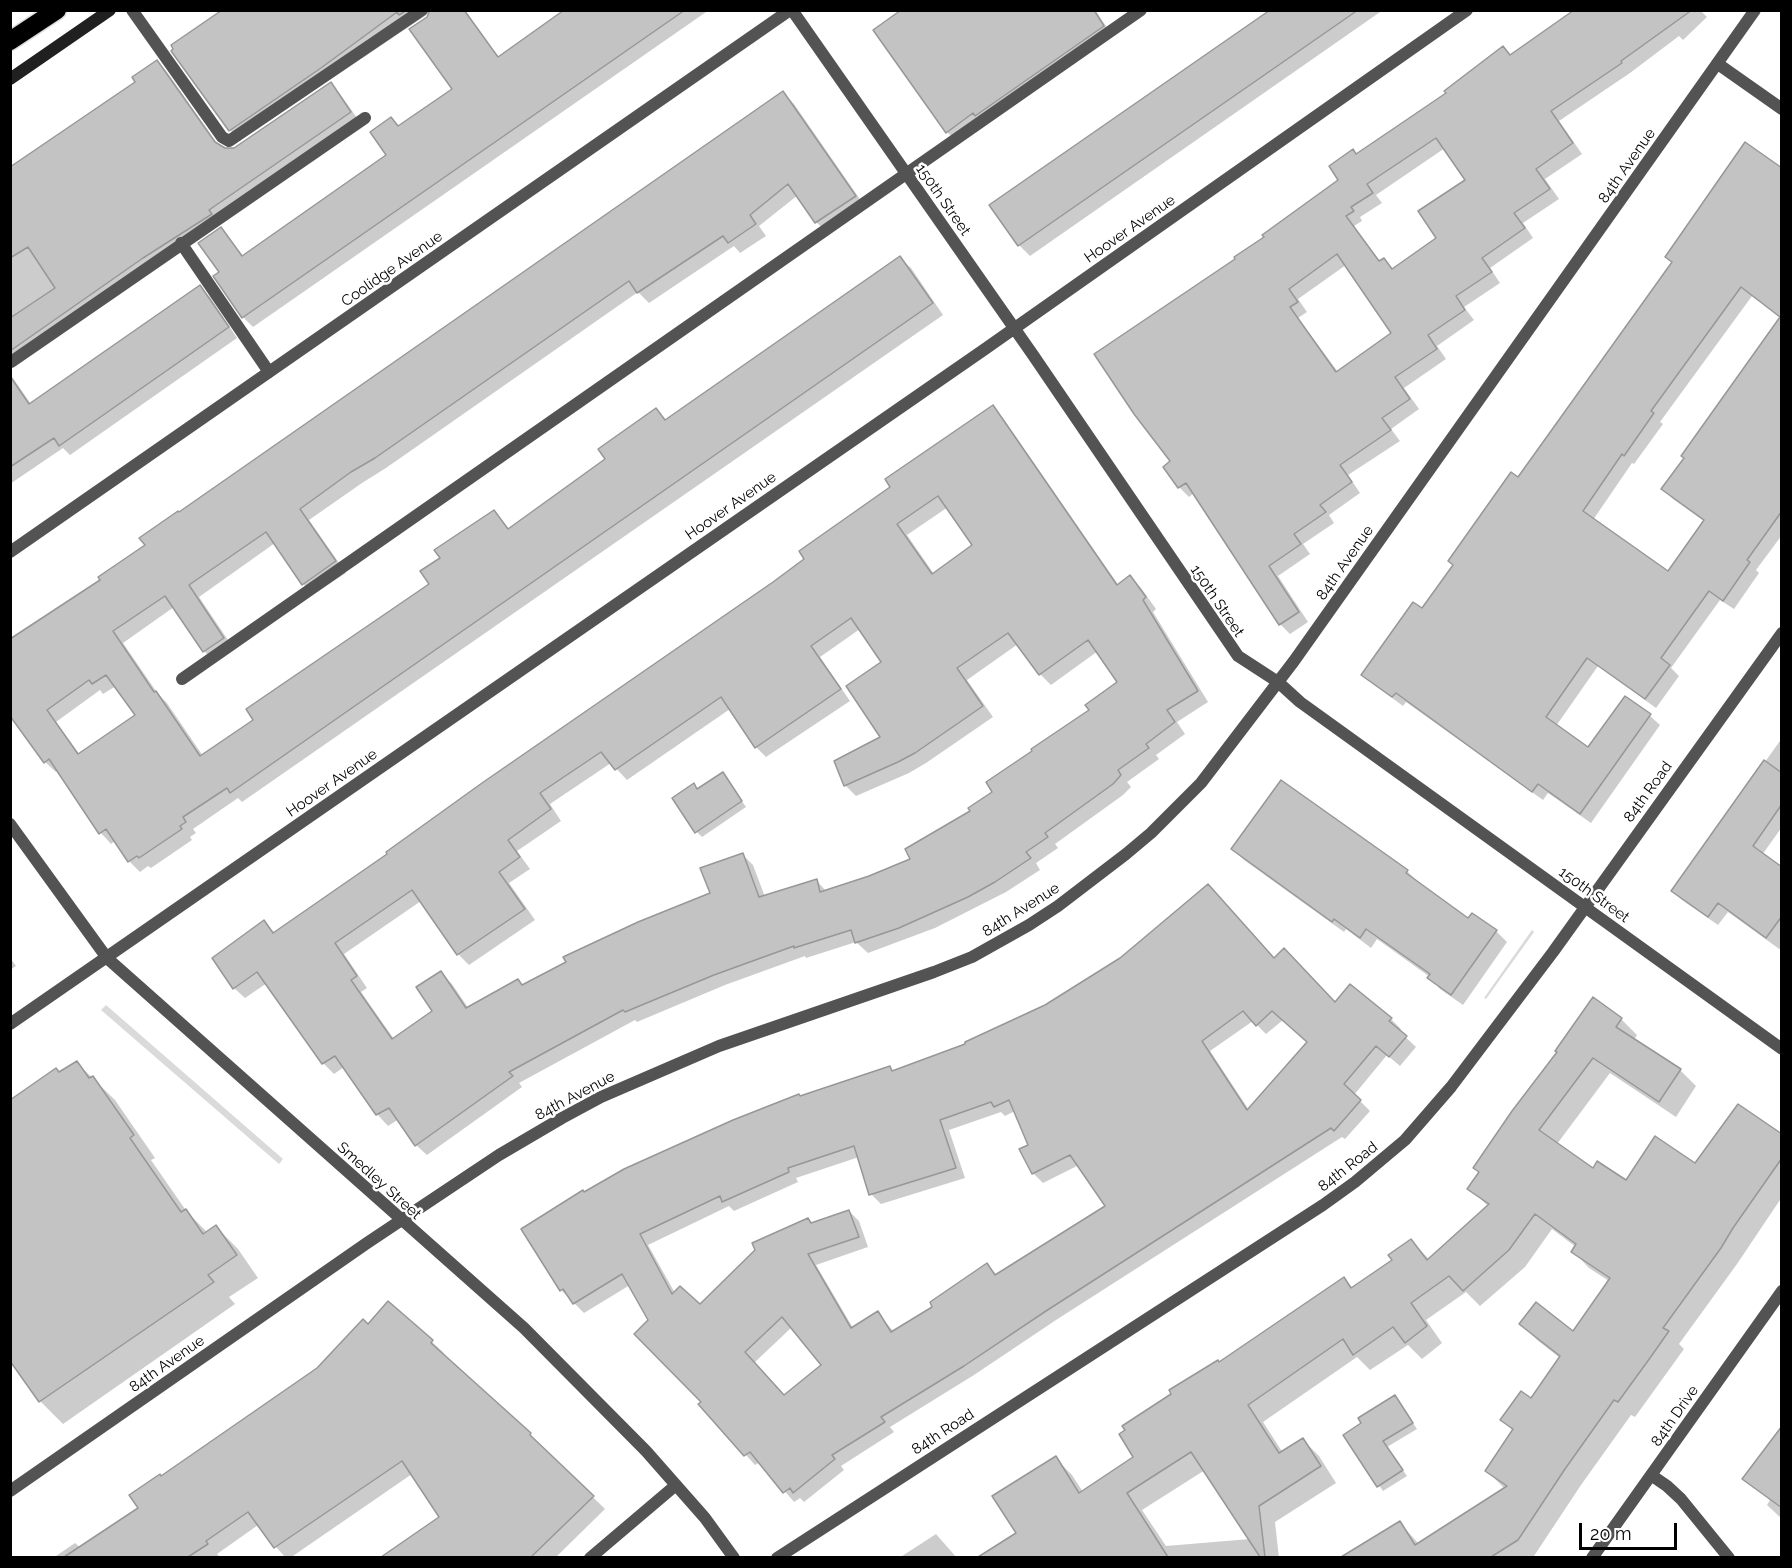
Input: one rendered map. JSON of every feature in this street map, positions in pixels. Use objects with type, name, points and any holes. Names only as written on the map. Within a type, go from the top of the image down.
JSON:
[{"type":"highway","points":[[10,41],[57,10]]},
{"type":"main road","points":[[10,79],[110,10]]},
{"type":"street","points":[[132,10],[222,137],[229,141],[422,10]]},
{"type":"street","name":"150th Street","points":[[791,10],[1014,328],[1233,650],[1245,662],[1278,682],[1300,702],[1782,1049]]},
{"type":"street","name":"Coolidge Avenue","points":[[10,552],[791,10]]},
{"type":"street","points":[[182,679],[1141,10]]},
{"type":"street","name":"Hoover Avenue","points":[[10,1024],[1014,328],[1467,10]]},
{"type":"street","name":"84th Avenue","points":[[10,1491],[499,1155],[601,1097],[719,1046],[972,957],[1029,925],[1098,878],[1151,832],[1201,783],[1278,682],[1755,10]]},
{"type":"street","points":[[1718,64],[1782,109]]},
{"type":"street","points":[[11,362],[365,118]]},
{"type":"street","points":[[181,243],[269,372]]},
{"type":"street","name":"84th Road","points":[[777,1557],[1323,1205],[1381,1161],[1420,1124],[1451,1087],[1782,633]]},
{"type":"street","name":"Smedley Street","points":[[10,824],[107,958],[524,1328],[676,1485],[705,1518],[734,1557]]},
{"type":"street","name":"84th Drive","points":[[1592,1557],[1782,1291]]},
{"type":"street","points":[[1651,1475],[1681,1499],[1729,1557]]},
{"type":"street","points":[[590,1557],[676,1485]]},
{"type":"shaded area","points":[[1532,930],[1534,932],[1486,999],[1484,998]]},
{"type":"shaded area","points":[[106,1005],[283,1159],[279,1164],[101,1010]]},
{"type":"building","points":[[222,10],[407,10],[399,15],[397,12],[229,131],[171,51],[173,49],[171,45]]},
{"type":"building","points":[[430,10],[464,10],[498,57],[564,10],[685,10],[242,318],[213,276],[219,272],[198,243],[221,227],[242,256],[386,155],[370,132],[391,117],[398,126],[452,89],[409,29],[427,17]]},
{"type":"building","points":[[901,10],[1094,10],[1104,26],[975,116],[973,113],[946,133],[873,30]]},
{"type":"building","points":[[1270,10],[1358,10],[1018,246],[989,205]]},
{"type":"building","points":[[1574,10],[1692,10],[1621,61],[1622,63],[1551,111],[1573,143],[1536,169],[1550,189],[1514,213],[1525,228],[1482,258],[1492,272],[1456,296],[1465,310],[1428,335],[1437,349],[1395,377],[1410,399],[1382,418],[1391,430],[1340,465],[1352,482],[1320,505],[1326,512],[1294,534],[1301,544],[1269,566],[1299,612],[1279,625],[1186,483],[1178,488],[1163,467],[1170,461],[1134,414],[1094,354],[1235,259],[1234,257],[1264,237],[1262,235],[1338,180],[1329,166],[1353,149],[1356,154],[1446,93],[1444,91],[1503,46],[1510,55]],"holes":[[[1436,138],[1465,180],[1418,211],[1436,238],[1392,269],[1384,258],[1379,261],[1346,216],[1354,211],[1351,207],[1373,193],[1367,184]],[[1337,254],[1391,333],[1336,372],[1290,307],[1298,302],[1289,289]]]},
{"type":"building","points":[[157,60],[215,142],[225,148],[234,148],[331,82],[351,112],[209,210],[212,214],[143,258],[10,351],[10,318],[55,288],[28,247],[10,258],[10,167],[135,82],[132,77]]},
{"type":"building","points":[[783,91],[856,196],[815,223],[788,184],[750,215],[756,224],[728,243],[723,236],[637,293],[629,281],[375,458],[351,472],[300,509],[336,561],[302,585],[266,532],[189,585],[224,638],[203,652],[165,596],[113,631],[200,756],[253,720],[246,709],[429,584],[420,571],[440,558],[434,550],[494,510],[508,529],[605,459],[598,449],[656,408],[665,420],[900,256],[933,303],[230,793],[227,788],[183,817],[186,822],[180,826],[182,829],[139,858],[137,856],[128,862],[106,829],[99,834],[49,759],[44,763],[10,716],[10,639],[100,580],[98,577],[145,545],[139,538]],"holes":[[[106,675],[135,715],[78,754],[47,710],[89,680],[92,684]]]},
{"type":"building","points":[[1745,142],[1782,168],[1782,511],[1747,560],[1750,562],[1723,601],[1709,591],[1661,658],[1670,665],[1645,699],[1587,658],[1546,717],[1588,747],[1625,696],[1651,714],[1580,814],[1538,784],[1532,792],[1396,693],[1392,697],[1361,675],[1413,602],[1422,608],[1453,565],[1448,561],[1511,472],[1518,477],[1672,262],[1665,257]],"holes":[[[1741,287],[1780,317],[1681,456],[1684,458],[1661,489],[1704,520],[1668,571],[1583,511],[1622,454],[1624,456],[1654,413],[1651,411]]]},
{"type":"building","points":[[200,285],[229,327],[59,446],[54,438],[10,467],[10,376],[29,404]]},
{"type":"building","points":[[993,405],[1117,585],[1130,575],[1146,597],[1143,600],[1198,691],[1167,710],[1175,722],[1146,744],[1149,748],[1118,770],[1121,775],[1113,784],[1045,833],[1048,837],[1026,852],[1031,858],[968,897],[899,928],[855,943],[851,930],[794,948],[794,946],[714,975],[625,1012],[623,1010],[509,1072],[513,1076],[415,1146],[389,1108],[376,1115],[335,1056],[322,1064],[257,972],[233,989],[212,958],[264,920],[273,933],[387,854],[386,852],[482,783],[773,582],[804,559],[799,551],[890,487],[885,479]],"holes":[[[938,496],[972,545],[932,574],[897,524]],[[851,618],[881,662],[846,686],[880,737],[834,761],[844,786],[915,753],[983,706],[957,668],[1008,633],[1039,675],[1088,640],[1117,682],[1085,705],[1089,710],[986,782],[992,792],[968,808],[970,811],[905,849],[910,859],[869,876],[820,892],[817,879],[759,897],[743,853],[700,868],[710,893],[638,922],[563,957],[566,962],[522,985],[518,979],[466,1008],[441,971],[416,987],[432,1011],[392,1039],[351,980],[357,976],[335,943],[412,890],[457,955],[525,909],[499,872],[520,857],[508,840],[551,809],[540,793],[601,752],[615,770],[721,697],[755,748],[841,689],[811,646]]]},
{"type":"building","points":[[1764,760],[1782,773],[1782,804],[1753,846],[1782,867],[1782,916],[1766,938],[1718,903],[1708,917],[1671,891]]},
{"type":"building","points":[[723,772],[742,801],[695,833],[672,798],[694,783],[697,789]]},
{"type":"building","points":[[1281,780],[1408,870],[1406,873],[1468,918],[1472,913],[1497,930],[1451,995],[1427,978],[1430,974],[1366,929],[1360,938],[1334,919],[1332,922],[1231,849]]},
{"type":"building","points":[[1208,884],[1274,958],[1284,948],[1335,1002],[1350,984],[1392,1018],[1389,1021],[1407,1036],[1389,1057],[1376,1046],[1344,1084],[1361,1100],[1334,1131],[1331,1128],[964,1366],[881,1417],[885,1422],[832,1455],[835,1459],[793,1493],[790,1488],[783,1493],[750,1452],[744,1456],[698,1404],[701,1402],[634,1334],[648,1320],[622,1274],[573,1304],[563,1289],[560,1291],[521,1229],[583,1190],[584,1192],[624,1169],[733,1120],[799,1094],[800,1096],[890,1066],[892,1071],[965,1044],[1045,1005],[1120,958]],"holes":[[[1243,1011],[1256,1026],[1272,1011],[1307,1042],[1247,1110],[1202,1041]],[[1009,1100],[1028,1145],[1019,1149],[1032,1174],[1070,1155],[1105,1206],[995,1275],[987,1263],[930,1302],[932,1307],[891,1332],[878,1311],[851,1328],[808,1254],[859,1237],[849,1210],[811,1223],[808,1218],[752,1243],[755,1250],[700,1304],[680,1286],[672,1294],[640,1234],[720,1196],[722,1202],[789,1172],[788,1168],[854,1146],[869,1195],[956,1168],[940,1120],[991,1102],[994,1107]],[[782,1317],[821,1365],[784,1395],[745,1352]]]},
{"type":"building","points":[[1593,997],[1622,1018],[1616,1027],[1681,1069],[1659,1102],[1593,1058],[1539,1130],[1593,1168],[1597,1161],[1626,1180],[1655,1136],[1695,1163],[1738,1104],[1782,1134],[1782,1158],[1663,1328],[1669,1331],[1618,1402],[1614,1400],[1518,1540],[1491,1557],[1341,1557],[1400,1521],[1415,1545],[1507,1486],[1485,1471],[1513,1429],[1500,1420],[1521,1391],[1531,1398],[1560,1356],[1519,1324],[1536,1302],[1573,1331],[1610,1278],[1571,1252],[1576,1244],[1535,1214],[1509,1250],[1463,1291],[1449,1276],[1411,1303],[1427,1326],[1405,1343],[1393,1327],[1353,1355],[1343,1339],[1248,1405],[1279,1453],[1303,1438],[1321,1466],[1259,1506],[1265,1557],[1260,1557],[1191,1452],[1127,1493],[1168,1557],[978,1557],[1016,1533],[992,1496],[1056,1456],[1079,1493],[1133,1457],[1119,1434],[1125,1430],[1122,1426],[1171,1394],[1169,1390],[1218,1360],[1219,1362],[1344,1277],[1351,1288],[1392,1260],[1388,1255],[1411,1239],[1427,1260],[1489,1204],[1467,1189],[1479,1172],[1473,1168],[1512,1111],[1557,1052],[1555,1051]]},
{"type":"building","points":[[77,1061],[89,1078],[93,1076],[134,1135],[130,1138],[181,1212],[186,1209],[203,1234],[216,1225],[237,1255],[208,1275],[214,1282],[39,1402],[10,1361],[10,1100],[56,1068],[59,1072]]},
{"type":"building","points":[[388,1301],[433,1340],[431,1343],[531,1433],[530,1435],[594,1496],[531,1557],[381,1557],[439,1517],[402,1461],[274,1548],[248,1512],[206,1541],[208,1544],[188,1557],[64,1557],[138,1508],[129,1495],[160,1474],[161,1476],[317,1368],[363,1319],[368,1324]]},
{"type":"building","points":[[1395,1395],[1413,1423],[1383,1441],[1403,1470],[1377,1487],[1343,1435],[1361,1423],[1358,1418]]},
{"type":"building","points":[[1782,1426],[1782,1508],[1742,1479]]}]
